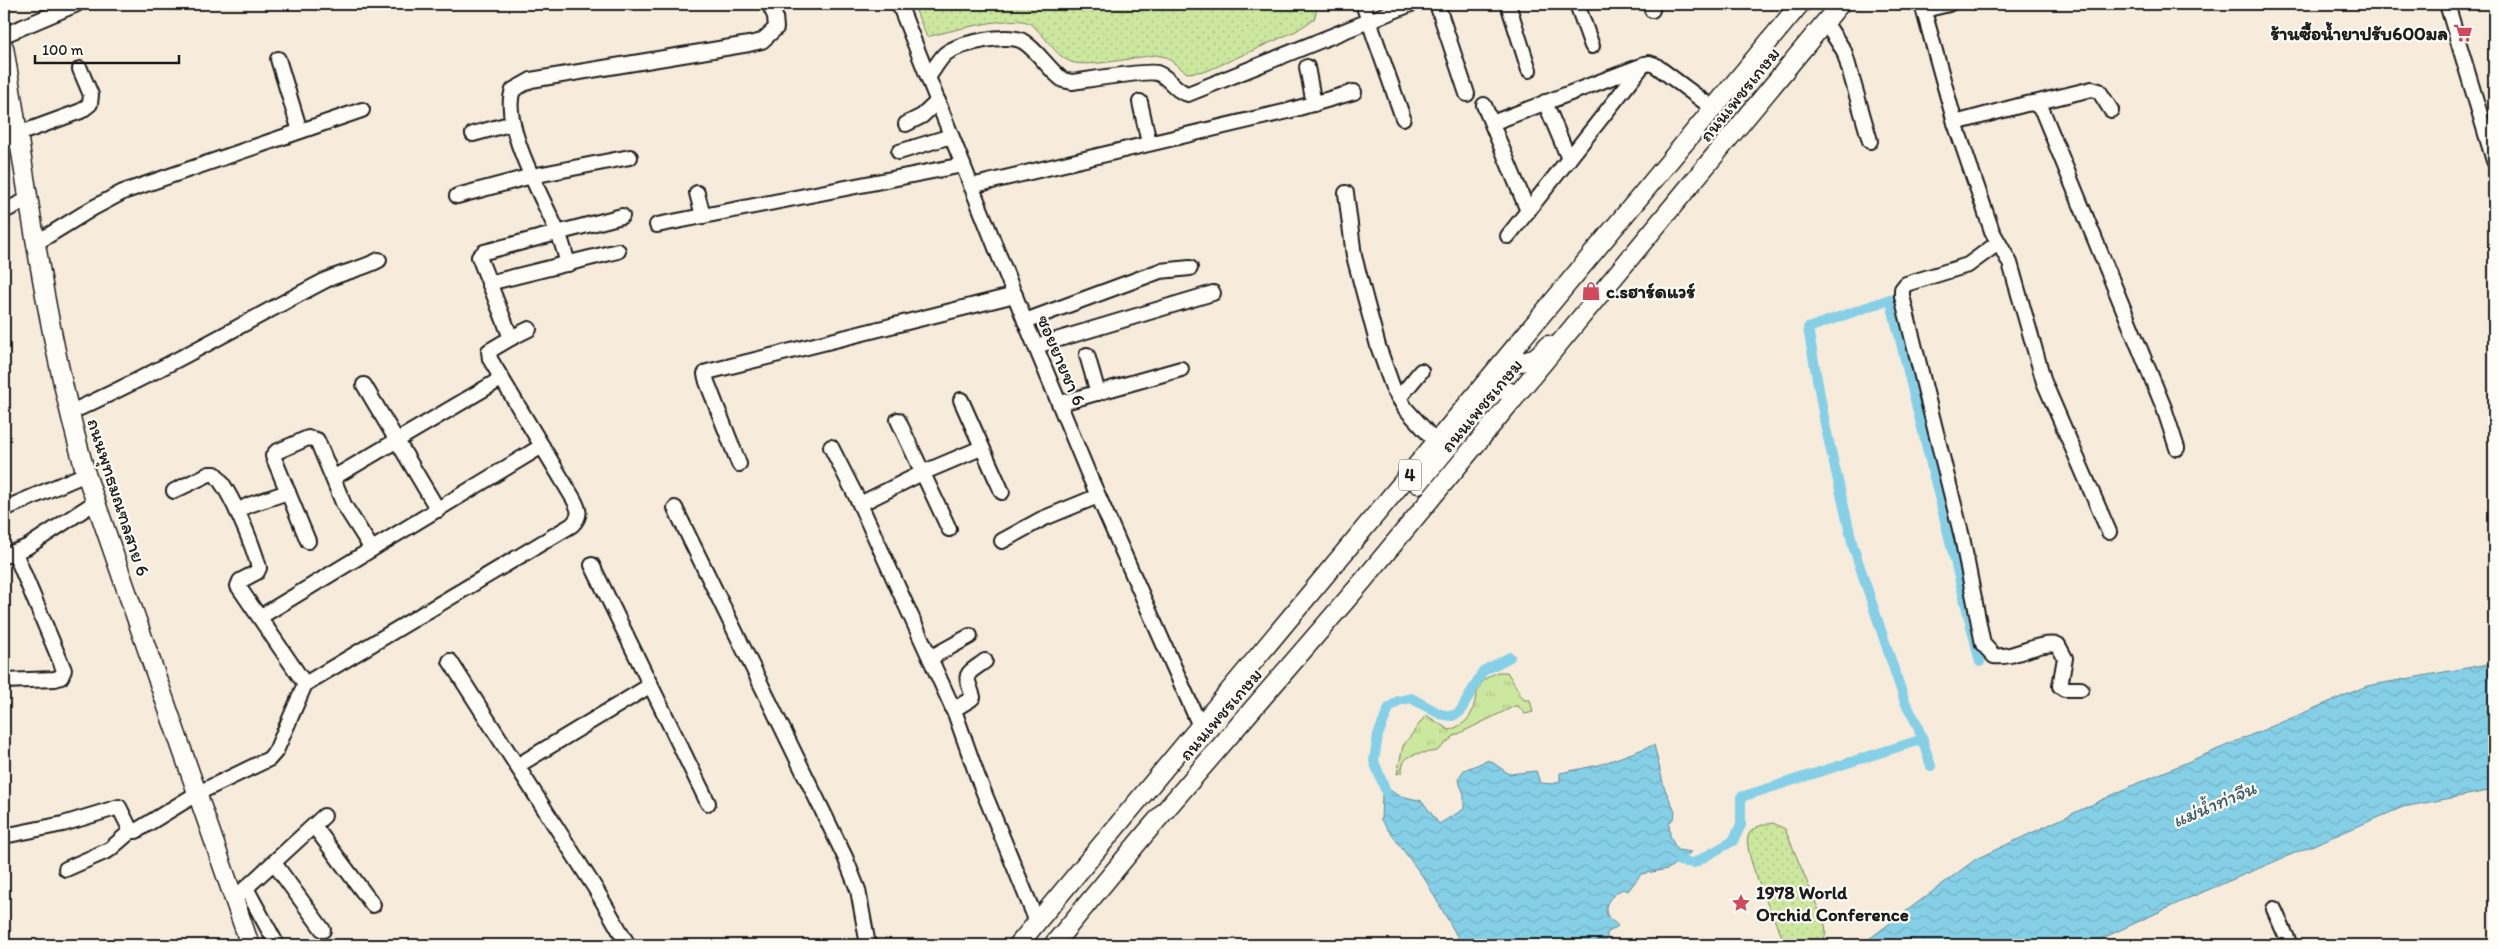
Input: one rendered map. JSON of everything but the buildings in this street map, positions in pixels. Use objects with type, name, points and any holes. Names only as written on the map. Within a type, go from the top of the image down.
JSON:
[{"type":"main road","name":"ถนนเพชรเกษม","points":[[1053,945],[1157,819],[1362,582],[1840,4]]},
{"type":"main road","name":"ถนนเพชรเกษม","points":[[1018,945],[1714,109],[1795,6]]},
{"type":"main road","name":"ถนนพุทธมณฑลสาย 6","points":[[4,48],[36,242],[69,413],[86,474],[198,793],[240,894],[250,945]]},
{"type":"main road","points":[[1513,351],[1518,362],[1526,362],[1537,357],[1607,274],[1624,267]]},
{"type":"main road","points":[[1365,529],[1372,531],[1390,514],[1494,392],[1500,389],[1508,391],[1514,399]]},
{"type":"street","points":[[4,35],[77,4]]},
{"type":"street","points":[[568,264],[558,232],[532,176],[513,123],[510,98],[513,90],[518,85],[531,80],[680,57],[762,41],[776,28],[775,16],[769,4]]},
{"type":"street","name":"ซอยยายชา 6","points":[[899,4],[1025,321],[1098,496],[1200,726]]},
{"type":"street","points":[[1363,4],[1403,118]]},
{"type":"street","points":[[929,76],[944,55],[953,49],[996,38],[1013,38],[1023,41],[1063,80],[1072,82],[1154,72],[1167,79],[1175,89],[1188,94],[1411,4]]},
{"type":"street","points":[[1437,4],[1468,94]]},
{"type":"street","points":[[1508,4],[1529,70]]},
{"type":"street","points":[[1577,4],[1592,46]]},
{"type":"street","points":[[1949,4],[1923,7],[1955,123],[1992,231],[2010,263],[2044,382],[2109,532]]},
{"type":"street","points":[[2447,4],[2494,161]]},
{"type":"street","points":[[1825,22],[1844,51],[1870,141]]},
{"type":"street","points":[[278,59],[300,131]]},
{"type":"street","points":[[1508,236],[1644,64]]},
{"type":"street","points":[[1492,122],[1644,64],[1655,65],[1714,109]]},
{"type":"street","points":[[1307,67],[1314,104]]},
{"type":"street","points":[[4,146],[7,139],[81,111],[90,104],[91,95],[80,70]]},
{"type":"street","points":[[1955,123],[2092,89],[2099,91],[2111,110]]},
{"type":"street","points":[[971,186],[1314,104],[1354,92]]},
{"type":"street","points":[[906,124],[922,116],[938,101]]},
{"type":"street","points":[[1140,102],[1150,143]]},
{"type":"street","points":[[1546,102],[1569,159]]},
{"type":"street","points":[[2034,103],[2042,110],[2164,408],[2177,448]]},
{"type":"street","points":[[1484,105],[1528,211]]},
{"type":"street","points":[[36,242],[123,192],[362,110]]},
{"type":"street","points":[[473,134],[513,123]]},
{"type":"street","points":[[899,152],[951,136]]},
{"type":"street","points":[[457,196],[532,176],[630,157]]},
{"type":"street","points":[[656,225],[963,165]]},
{"type":"street","points":[[1346,192],[1354,256],[1378,346],[1399,398],[1405,408],[1436,443]]},
{"type":"street","points":[[697,193],[703,216]]},
{"type":"street","points":[[4,212],[29,199]]},
{"type":"street","points":[[512,338],[479,257],[484,252],[622,216]]},
{"type":"street","points":[[1998,243],[1968,265],[1906,284],[1902,289],[1902,296],[1962,537],[1983,644],[1994,656],[2002,657],[2044,644],[2058,645],[2065,658],[2060,686],[2081,689]]},
{"type":"street","points":[[489,284],[618,251]]},
{"type":"street","points":[[69,413],[140,380],[329,279],[365,268],[379,260]]},
{"type":"street","points":[[1025,321],[1160,271],[1190,268]]},
{"type":"street","points":[[1036,346],[1213,293]]},
{"type":"street","points":[[739,464],[707,382],[705,374],[707,372],[1015,295]]},
{"type":"street","points":[[66,869],[110,850],[131,831],[136,831],[198,793],[273,756],[305,684],[572,525],[578,518],[579,510],[490,359],[489,351],[529,329]]},
{"type":"street","points":[[1087,355],[1098,393]]},
{"type":"street","points":[[1060,403],[1182,369]]},
{"type":"street","points":[[1399,398],[1421,371]]},
{"type":"street","points":[[333,478],[396,439],[501,379]]},
{"type":"street","points":[[364,385],[438,510]]},
{"type":"street","points":[[961,400],[1002,492]]},
{"type":"street","points":[[898,420],[949,529]]},
{"type":"street","points":[[308,541],[273,456],[276,452],[308,438],[317,440],[353,522],[372,550]]},
{"type":"street","points":[[260,617],[542,446]]},
{"type":"street","points":[[831,448],[860,504],[953,710],[978,778],[1037,922]]},
{"type":"street","points":[[860,504],[922,472],[981,448]]},
{"type":"street","points":[[4,509],[86,474]]},
{"type":"street","points":[[174,491],[209,474],[214,474],[237,511],[259,568],[257,572],[240,581],[238,586],[305,684]]},
{"type":"street","points":[[237,511],[288,492]]},
{"type":"street","points":[[1002,541],[1042,519],[1098,496]]},
{"type":"street","points":[[4,681],[55,679],[61,677],[64,670],[9,555],[97,501]]},
{"type":"street","points":[[675,508],[845,857],[858,890],[868,945]]},
{"type":"street","points":[[592,565],[708,803]]},
{"type":"street","points":[[930,658],[970,636]]},
{"type":"street","points":[[450,660],[628,945]]},
{"type":"street","points":[[953,710],[973,697],[967,678],[968,674],[985,661]]},
{"type":"street","points":[[517,766],[651,685]]},
{"type":"street","points":[[4,836],[63,824],[119,807],[131,831]]},
{"type":"street","points":[[277,945],[240,894],[319,821],[373,905]]},
{"type":"street","points":[[274,863],[323,930]]},
{"type":"street","points":[[2274,908],[2290,945]]},
{"type":"green space","points":[[913,4],[1315,4],[1317,9],[1314,19],[1296,31],[1207,71],[1187,73],[1166,57],[1156,55],[1089,64],[1071,62],[1059,54],[1035,27],[1021,21],[995,22],[927,37]]},
{"type":"green space","points":[[1498,672],[1507,672],[1524,700],[1530,700],[1533,712],[1525,714],[1518,706],[1515,706],[1454,736],[1437,751],[1420,753],[1409,757],[1405,760],[1402,772],[1397,774],[1403,746],[1426,715],[1449,730],[1460,725],[1471,714],[1479,687],[1484,680]]},
{"type":"green space","points":[[1773,823],[1785,829],[1825,925],[1825,936],[1820,945],[1788,945],[1783,939],[1760,885],[1749,854],[1749,834],[1757,827]]},
{"type":"water","name":"แม่น้ำท่าจีน","points":[[2494,663],[2494,790],[2403,807],[2189,898],[2088,945],[1861,945],[1976,859],[2138,783],[2367,686]]},
{"type":"water","points":[[1654,745],[1664,787],[1675,812],[1674,818],[1669,823],[1670,836],[1677,850],[1691,852],[1668,869],[1641,874],[1628,891],[1623,889],[1609,900],[1606,909],[1607,913],[1610,919],[1618,926],[1607,933],[1607,938],[1602,945],[1462,945],[1426,881],[1381,820],[1382,794],[1390,790],[1397,795],[1422,801],[1439,824],[1464,809],[1464,794],[1458,779],[1464,770],[1489,760],[1509,774],[1536,771],[1540,783],[1553,784],[1560,781],[1560,773],[1599,765]]},
{"type":"waterway","points":[[1931,766],[1917,724],[1905,702],[1853,546],[1826,429],[1808,328],[1890,299],[1980,662]]},
{"type":"waterway","points":[[1386,792],[1374,761],[1378,735],[1389,708],[1398,701],[1411,698],[1440,714],[1452,716],[1460,712],[1483,671],[1510,657]]},
{"type":"waterway","points":[[1679,861],[1694,863],[1733,841],[1741,825],[1741,797],[1923,739]]},
{"type":"place","name":"ร้านซื้อน้ำยาปรับ600มล","points":[[2463,33]]},
{"type":"place","name":"c.sฮาร์ดแวร์","points":[[1591,291]]},
{"type":"place","name":"1978 World Orchid Conference","points":[[1741,903]]}]
